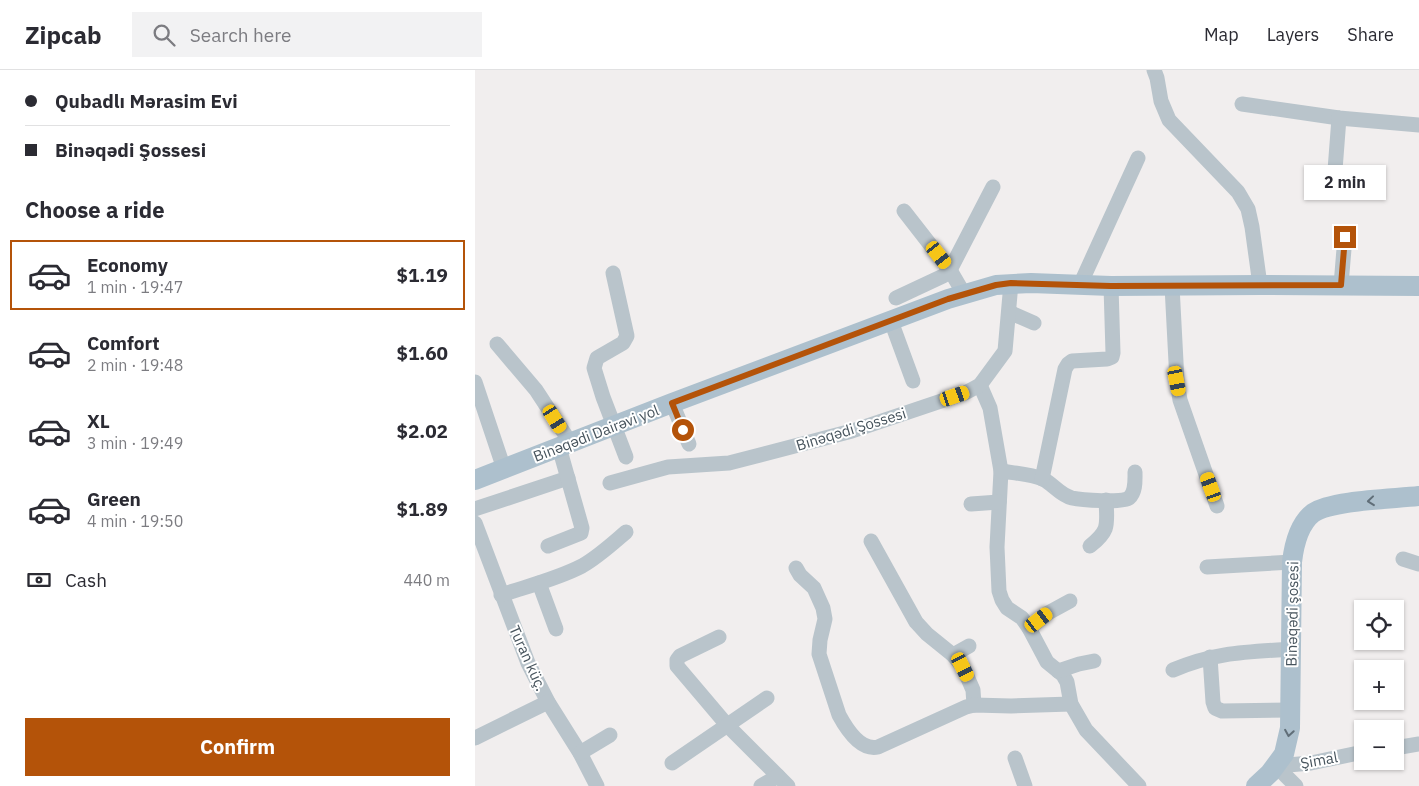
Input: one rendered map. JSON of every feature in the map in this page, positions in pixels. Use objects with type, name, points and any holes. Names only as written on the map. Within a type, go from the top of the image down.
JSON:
[{"type":"main road","name":"Binəqədi Dairəvi yol","points":[[475,480],[672,403],[891,321],[964,294],[996,285],[1011,283],[1111,286],[1419,286]]},
{"type":"main road","name":"Binəqədi şosesi","points":[[1255,786],[1276,766],[1284,754],[1288,740],[1291,710],[1292,562],[1297,538],[1304,524],[1312,514],[1327,506],[1419,496]]},
{"type":"street","points":[[1154,70],[1161,101],[1169,120],[1238,192],[1248,209],[1253,228],[1260,285]]},
{"type":"street","points":[[1242,104],[1339,118],[1419,126]]},
{"type":"street","points":[[1335,170],[1339,118]]},
{"type":"street","points":[[1081,285],[1138,158]]},
{"type":"street","points":[[896,298],[943,276],[950,270],[993,188]]},
{"type":"street","points":[[904,211],[950,270],[964,294]]},
{"type":"street","points":[[1341,285],[1345,237]]},
{"type":"street","points":[[613,273],[627,336],[623,343],[597,358],[594,368],[626,456]]},
{"type":"street","name":"Binəqədi Şossesi","points":[[610,483],[668,467],[729,464],[852,431],[965,393],[980,385],[1005,351],[1011,283]]},
{"type":"street","points":[[1043,479],[1065,370],[1068,364],[1073,361],[1112,357],[1111,286]]},
{"type":"street","points":[[1172,286],[1177,381],[1181,400],[1217,506]]},
{"type":"street","points":[[1009,312],[1034,323]]},
{"type":"street","points":[[891,321],[913,381]]},
{"type":"street","points":[[497,344],[536,390],[564,445],[567,478],[582,528],[581,533],[547,546]]},
{"type":"street","points":[[475,382],[504,469]]},
{"type":"street","points":[[980,385],[990,408],[1001,471],[997,547],[999,591],[1002,600],[1007,608],[1022,618],[1047,662],[1067,682],[1071,704],[1087,730],[1139,786]]},
{"type":"street","points":[[672,403],[689,444]]},
{"type":"street","points":[[1001,471],[1043,479],[1071,498],[1106,500],[1126,500],[1131,496],[1134,490],[1135,472]]},
{"type":"street","points":[[475,510],[567,478]]},
{"type":"street","points":[[1090,546],[1102,536],[1106,527],[1106,500]]},
{"type":"street","points":[[971,504],[999,502]]},
{"type":"street","name":"Turan küç.","points":[[475,523],[528,663],[548,702],[581,753],[597,786]]},
{"type":"street","points":[[501,595],[567,573],[584,565],[604,551],[625,532]]},
{"type":"street","points":[[871,540],[916,622],[927,634],[953,655],[963,667],[973,690],[974,705]]},
{"type":"street","points":[[1403,559],[1419,564]]},
{"type":"street","points":[[1207,567],[1292,562]]},
{"type":"street","points":[[797,568],[800,575],[814,588],[823,608],[825,619],[819,654],[839,715],[844,724],[863,745],[873,748],[878,747],[974,705],[1071,704]]},
{"type":"street","points":[[539,583],[556,629]]},
{"type":"street","points":[[1029,628],[1048,613],[1070,600]]},
{"type":"street","points":[[719,637],[680,656],[677,660],[677,666],[727,725],[783,781]]},
{"type":"street","points":[[953,655],[969,646]]},
{"type":"street","points":[[1173,670],[1196,660],[1230,653],[1292,649]]},
{"type":"street","points":[[1210,657],[1215,708],[1222,711],[1291,710]]},
{"type":"street","points":[[1058,671],[1094,661]]},
{"type":"street","points":[[672,763],[767,698]]},
{"type":"street","points":[[475,738],[548,702]]},
{"type":"street","points":[[581,753],[610,735]]},
{"type":"street","points":[[1404,746],[1419,744]]},
{"type":"street","name":"Şimal","points":[[1276,766],[1311,763],[1354,754]]},
{"type":"street","points":[[1015,758],[1025,786]]},
{"type":"street","points":[[1276,766],[1296,786]]},
{"type":"street","points":[[761,786],[783,781]]},
{"type":"route","points":[[683,430],[672,403],[948,299],[984,288],[1011,283],[1111,286],[1341,285],[1345,237]]}]
